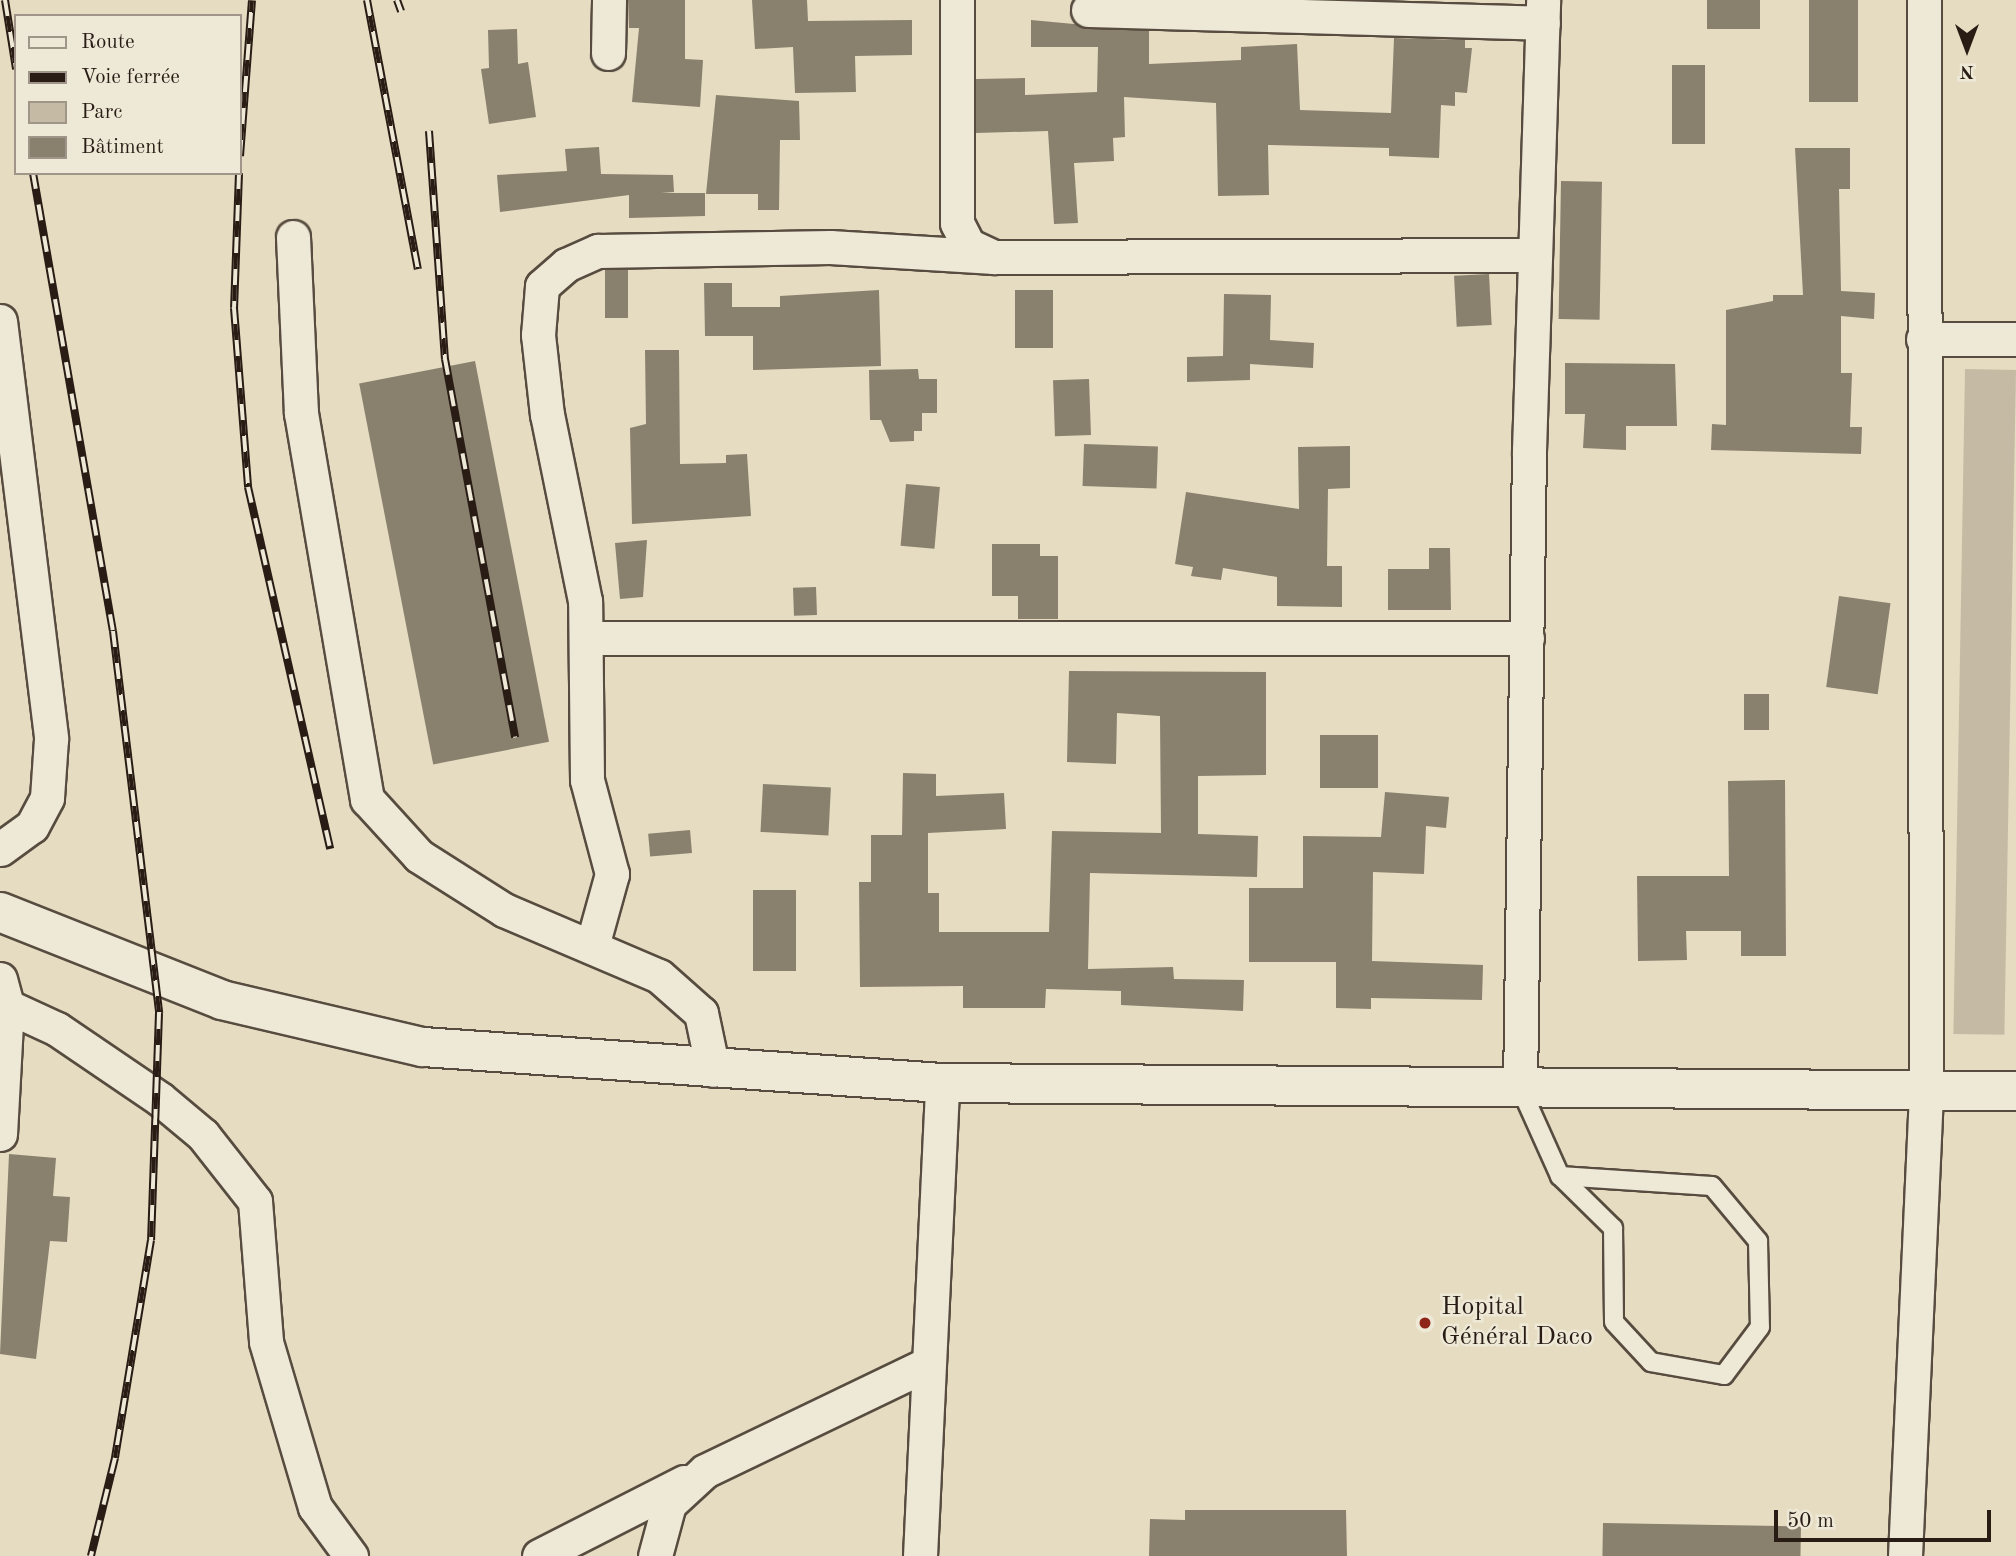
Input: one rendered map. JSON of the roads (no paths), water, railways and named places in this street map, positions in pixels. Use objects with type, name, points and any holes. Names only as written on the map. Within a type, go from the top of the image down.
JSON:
[{"type":"street","points":[[608,53],[609,0]]},
{"type":"street","points":[[957,0],[957,223],[968,246],[994,257]]},
{"type":"street","points":[[1905,1556],[1926,1090],[1924,0]]},
{"type":"street","points":[[1088,10],[1543,11],[1535,255],[1520,1087]]},
{"type":"street","points":[[293,237],[301,413],[366,799],[419,856],[504,910],[659,976],[701,1013],[713,1070]]},
{"type":"street","points":[[592,946],[612,874],[587,780],[582,711],[587,638],[581,560],[547,415],[538,335],[542,286],[566,265],[597,251],[830,247],[994,257],[1535,255]]},
{"type":"street","points":[[0,321],[51,739],[47,798],[32,826],[0,849]]},
{"type":"street","points":[[1923,339],[2016,339]]},
{"type":"street","points":[[587,638],[1527,638]]},
{"type":"street","points":[[0,912],[222,1000],[423,1047],[713,1070],[942,1083],[2016,1091]]},
{"type":"street","points":[[0,1134],[4,993]]},
{"type":"street","points":[[4,993],[160,1100],[203,1135],[255,1201],[266,1342],[316,1507],[351,1556]]},
{"type":"street","points":[[920,1556],[925,1365],[942,1083]]},
{"type":"street","points":[[539,1556],[705,1471],[925,1365]]},
{"type":"street","points":[[655,1556],[669,1504],[705,1471]]},
{"type":"lane","points":[[1520,1087],[1560,1176],[1613,1228],[1614,1322],[1651,1362],[1724,1375],[1760,1326],[1758,1241],[1712,1186],[1560,1176]]},
{"type":"railway","points":[[5,0],[14,56]]},
{"type":"railway","points":[[242,130],[252,0]]},
{"type":"railway","points":[[367,0],[418,269]]},
{"type":"railway","points":[[397,0],[401,11]]},
{"type":"railway","points":[[429,131],[445,359],[515,738]]},
{"type":"railway","points":[[33,175],[113,631],[159,1013],[151,1240],[115,1458],[91,1556]]},
{"type":"railway","points":[[239,175],[234,308],[248,487],[330,849]]},
{"type":"place","name":"Hopital Général Daco","points":[[1425,1323]]}]
